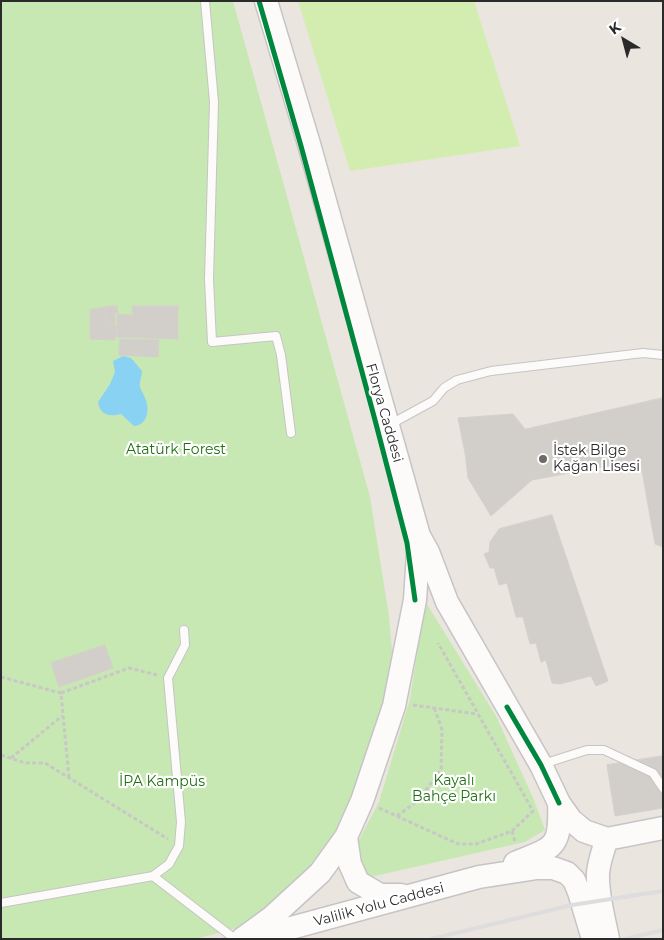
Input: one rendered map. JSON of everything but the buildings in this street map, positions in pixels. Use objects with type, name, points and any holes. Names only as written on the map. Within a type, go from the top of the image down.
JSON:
[{"type":"main road","name":"Florya Caddesi","points":[[266,1],[309,144],[419,536],[428,552],[447,602],[541,765],[559,803]]},
{"type":"main road","name":"Florya Caddesi","points":[[242,939],[272,917],[320,874],[346,837],[362,801],[395,702],[415,600],[419,536]]},
{"type":"main road","points":[[415,600],[424,591],[436,592],[447,602]]},
{"type":"main road","points":[[559,803],[571,820],[584,831],[607,839],[663,828]]},
{"type":"main road","points":[[479,877],[540,854],[556,842],[560,826],[559,803]]},
{"type":"main road","points":[[346,837],[350,864],[358,882],[380,896],[416,894]]},
{"type":"main road","points":[[601,934],[598,874],[607,839]]},
{"type":"main road","points":[[479,877],[537,868],[553,868],[566,873],[574,880],[601,934]]},
{"type":"main road","name":"Valilik Yolu Caddesi","points":[[250,939],[479,877]]},
{"type":"lane","points":[[205,1],[214,102],[209,279],[212,342],[276,336],[281,355],[291,433]]},
{"type":"lane","points":[[388,426],[433,401],[444,388],[457,380],[491,371],[643,353],[663,355]]},
{"type":"lane","points":[[1,903],[153,876],[169,864],[179,846],[182,822],[168,678],[185,645],[184,630]]},
{"type":"lane","points":[[541,765],[587,750],[604,750],[653,773],[663,788]]},
{"type":"lane","points":[[153,876],[235,939]]},
{"type":"path","points":[[362,801],[458,844],[476,844],[512,831],[533,811],[438,643]]},
{"type":"path","points":[[1,678],[60,693],[129,668],[168,678]]},
{"type":"path","points":[[60,693],[69,778]]},
{"type":"path","points":[[395,702],[477,714]]},
{"type":"path","points":[[396,816],[419,800],[441,769],[442,730],[434,708]]},
{"type":"path","points":[[10,758],[63,716]]},
{"type":"path","points":[[1,755],[24,763],[46,763],[179,846]]},
{"type":"green space","name":"Atatürk Forest","points":[[1,1],[233,1],[370,497],[389,616],[392,652],[381,715],[352,806],[314,867],[241,927],[196,939],[1,939]]},
{"type":"green space","points":[[298,1],[474,1],[520,146],[350,171]]},
{"type":"green space","name":"Kayalı Bahçe Parkı","points":[[425,601],[496,716],[534,800],[545,830],[525,842],[370,877],[361,866],[359,840],[379,802],[410,699]]},
{"type":"water","points":[[123,356],[131,358],[142,371],[140,387],[147,402],[147,416],[145,420],[139,425],[134,426],[121,414],[109,415],[103,412],[98,402],[110,384],[115,372],[113,361]]},
{"type":"railway","points":[[431,939],[572,905],[663,891]]},
{"type":"railway","points":[[625,939],[663,930]]},
{"type":"cycle path","points":[[259,1],[301,146],[375,420],[407,543],[415,600]]},
{"type":"cycle path","points":[[507,707],[541,765],[559,803]]},
{"type":"place","name":"İstek Bilge Kağan Lisesi","points":[[543,459]]},
{"type":"park label","name":"İPA Kampüs","points":[[162,782]]}]
